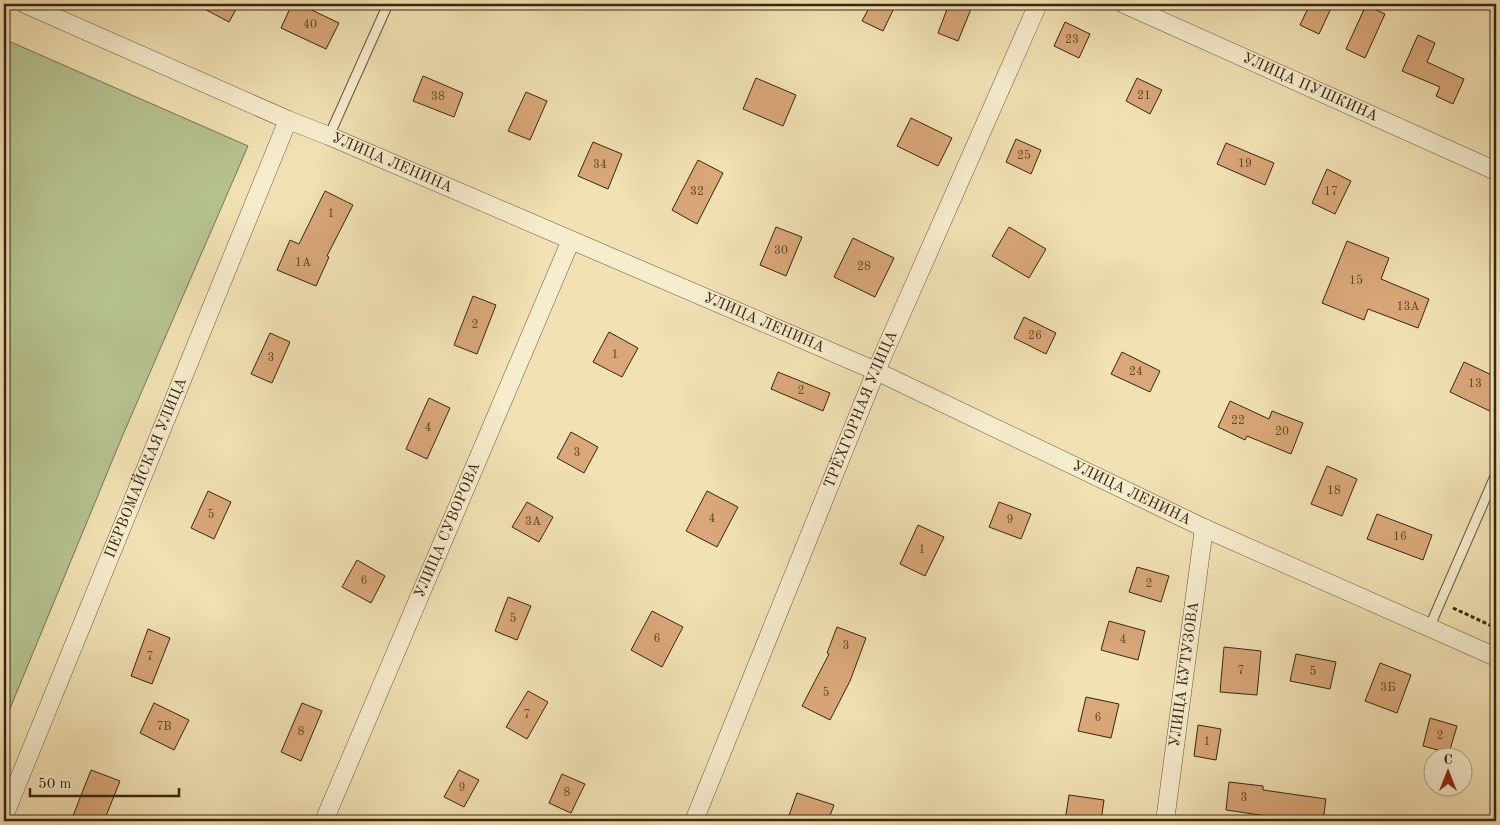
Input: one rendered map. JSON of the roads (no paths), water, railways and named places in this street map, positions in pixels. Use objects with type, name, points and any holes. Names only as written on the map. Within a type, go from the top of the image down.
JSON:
[{"type":"street","name":"УЛИЦА ЛЕНИНА","points":[[25,4],[288,120],[876,370],[1204,528],[1496,657]]},
{"type":"street","name":"ТРЁХГОРНАЯ УЛИЦА","points":[[694,821],[876,370],[1038,4]]},
{"type":"street","name":"УЛИЦА ПУШКИНА","points":[[1124,4],[1496,170]]},
{"type":"street","name":"ПЕРВОМАЙСКАЯ УЛИЦА","points":[[4,816],[288,120]]},
{"type":"street","name":"УЛИЦА СУВОРОВА","points":[[324,821],[571,240]]},
{"type":"street","name":"УЛИЦА КУТУЗОВА","points":[[1165,821],[1204,528]]},
{"type":"lane","points":[[329,136],[388,4]]},
{"type":"lane","points":[[1429,628],[1496,474]]}]
